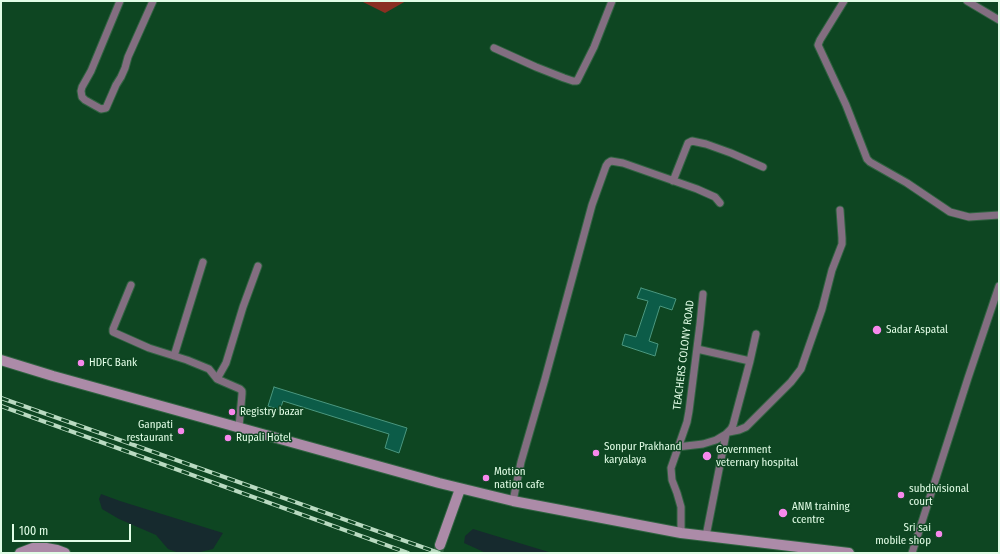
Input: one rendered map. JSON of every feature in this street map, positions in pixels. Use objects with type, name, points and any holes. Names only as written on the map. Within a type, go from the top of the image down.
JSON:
[{"type":"main road","points":[[1,360],[53,376],[460,489],[513,501],[682,533],[849,553]]},
{"type":"main road","points":[[440,545],[460,489]]},
{"type":"main road","points":[[20,553],[46,548],[65,553]]},
{"type":"street","points":[[120,1],[91,71],[81,91],[85,100],[101,110],[106,108],[121,77],[128,57],[153,1]]},
{"type":"street","points":[[494,48],[557,75],[577,81],[594,47],[612,1]]},
{"type":"street","points":[[844,1],[818,45],[846,105],[867,159],[873,165],[907,183],[950,212],[969,217],[999,214]]},
{"type":"street","points":[[967,1],[999,20]]},
{"type":"street","points":[[673,181],[688,143],[692,140],[731,153],[763,166]]},
{"type":"street","points":[[513,501],[521,462],[590,212],[608,163],[615,161],[673,181],[715,197],[720,203]]},
{"type":"street","points":[[677,447],[703,444],[716,440],[727,433],[746,427],[791,382],[801,369],[822,309],[832,270],[842,244],[840,210]]},
{"type":"street","points":[[174,356],[203,262]]},
{"type":"street","points":[[217,379],[226,363],[243,307],[258,266]]},
{"type":"street","points":[[132,285],[113,332],[149,348],[187,360],[209,369],[217,379],[242,391],[239,427]]},
{"type":"street","points":[[912,553],[968,377],[999,286]]},
{"type":"street","name":"TEACHERS COLONY ROAD","points":[[682,533],[681,507],[672,480],[671,468],[677,447],[687,422],[689,411],[702,294]]},
{"type":"street","points":[[706,536],[727,433],[733,425],[756,334]]},
{"type":"street","points":[[697,349],[750,361]]},
{"type":"shaded area","points":[[361,1],[406,1],[385,13]]},
{"type":"water","points":[[101,494],[223,533],[213,549],[196,553],[179,553],[168,549],[156,535],[119,519],[102,509],[99,499]]},
{"type":"water","points":[[473,529],[552,553],[486,553],[464,543],[465,536]]},
{"type":"building","points":[[641,288],[676,299],[672,310],[660,306],[649,341],[658,344],[655,356],[622,345],[625,334],[636,337],[648,301],[637,298]]},
{"type":"building","points":[[274,387],[407,428],[399,453],[385,448],[389,434],[283,401],[280,410],[268,406]]},
{"type":"tunnel","points":[[438,553],[440,545]]},
{"type":"railway","points":[[1,398],[439,553]]},
{"type":"railway","points":[[1,406],[408,553]]},
{"type":"place","name":"Sadar Aspatal","points":[[877,330]]},
{"type":"place","name":"HDFC Bank","points":[[81,363]]},
{"type":"place","name":"Registry bazar","points":[[232,412]]},
{"type":"place","name":"Ganpati restaurant","points":[[181,431]]},
{"type":"place","name":"Rupali Hotel","points":[[228,438]]},
{"type":"place","name":"Sonpur Prakhand karyalaya","points":[[596,453]]},
{"type":"place","name":"Government veternary hospital","points":[[707,456]]},
{"type":"place","name":"Motion nation cafe","points":[[486,478]]},
{"type":"place","name":"subdivisional court","points":[[901,495]]},
{"type":"place","name":"ANM training ccentre","points":[[783,513]]},
{"type":"place","name":"Sri sai mobile shop","points":[[939,534]]}]
